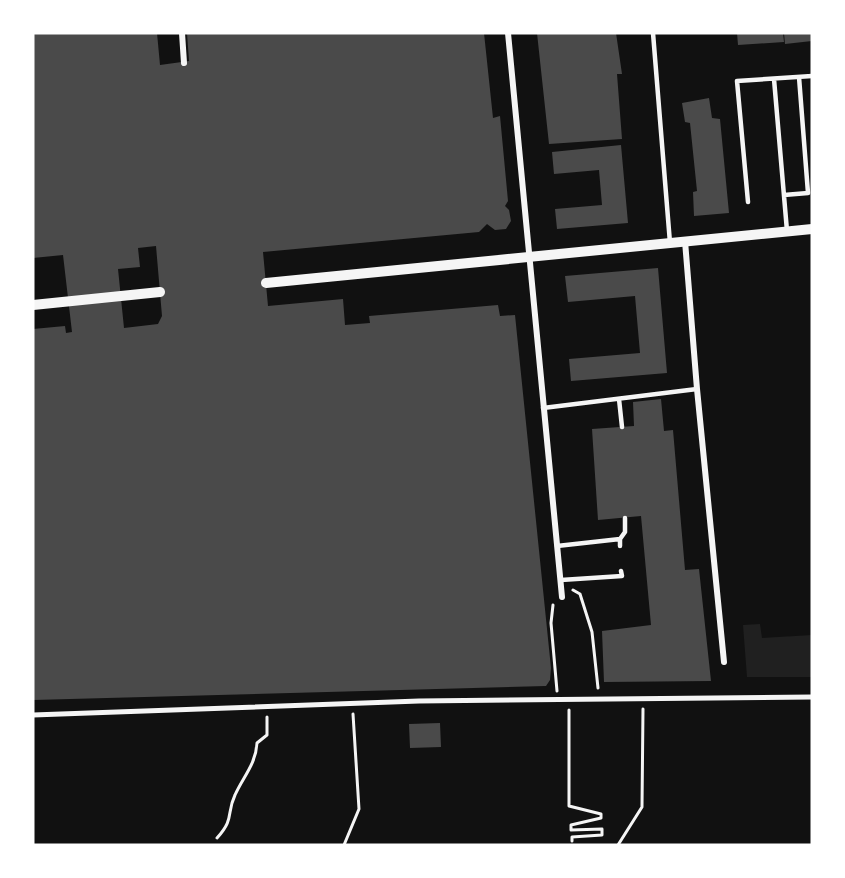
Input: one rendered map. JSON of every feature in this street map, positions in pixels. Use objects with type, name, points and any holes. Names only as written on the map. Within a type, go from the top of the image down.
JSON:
[{"type":"street","points":[[182,33],[184,63]]},
{"type":"street","points":[[508,33],[562,597]]},
{"type":"street","points":[[266,283],[812,229]]},
{"type":"street","points":[[685,241],[724,662]]},
{"type":"street","points":[[33,305],[160,292]]},
{"type":"street","points":[[33,715],[352,703],[812,697]]},
{"type":"lane","points":[[653,33],[670,243]]},
{"type":"lane","points":[[748,202],[736,81],[812,76]]},
{"type":"lane","points":[[784,195],[808,193],[798,77]]},
{"type":"lane","points":[[774,79],[787,231]]},
{"type":"lane","points":[[543,408],[697,388]]},
{"type":"lane","points":[[619,399],[622,427]]},
{"type":"lane","points":[[620,546],[620,539],[625,531],[625,518]]},
{"type":"lane","points":[[557,546],[620,539]]},
{"type":"lane","points":[[561,582],[622,576],[621,571]]},
{"type":"path","points":[[558,699],[550,623],[553,603],[561,582],[580,594],[587,613],[592,632],[599,699]]},
{"type":"path","points":[[618,845],[642,807],[643,698]]},
{"type":"path","points":[[569,699],[569,806],[601,814],[601,818],[571,825],[571,830],[602,829],[602,835],[572,837],[572,841]]},
{"type":"path","points":[[344,845],[358,809],[352,703]]},
{"type":"path","points":[[217,838],[225,829],[231,816],[234,796],[256,758],[257,743],[267,735],[267,706]]},
{"type":"shaded area","points":[[760,624],[762,638],[812,635],[812,677],[747,677],[743,625]]},
{"type":"building","points":[[33,33],[157,33],[160,65],[189,61],[187,33],[484,33],[493,118],[500,116],[508,201],[505,206],[509,210],[511,221],[506,229],[495,230],[487,224],[479,232],[263,252],[268,306],[343,299],[345,325],[370,323],[369,316],[498,305],[500,316],[515,315],[551,668],[550,680],[546,686],[33,700],[33,329],[65,326],[66,333],[72,332],[63,255],[33,258]],"holes":[[[156,246],[162,316],[158,324],[124,328],[118,269],[140,267],[138,248]]]},
{"type":"building","points":[[537,33],[616,33],[622,74],[617,74],[622,139],[549,144]]},
{"type":"building","points":[[737,33],[783,33],[784,42],[738,45]]},
{"type":"building","points":[[784,33],[812,33],[812,41],[785,44]]},
{"type":"building","points":[[709,98],[712,118],[720,119],[729,213],[694,216],[693,192],[697,191],[690,123],[685,122],[682,103]]},
{"type":"building","points":[[621,145],[628,223],[557,229],[555,209],[602,205],[599,170],[554,174],[552,152]]},
{"type":"building","points":[[658,268],[667,373],[571,381],[569,359],[640,353],[635,296],[568,302],[565,276]]},
{"type":"building","points":[[661,399],[664,431],[673,430],[685,570],[699,569],[711,681],[604,682],[602,631],[651,625],[641,516],[598,520],[592,429],[634,426],[633,402]]},
{"type":"building","points":[[440,723],[441,747],[410,748],[409,724]]}]
